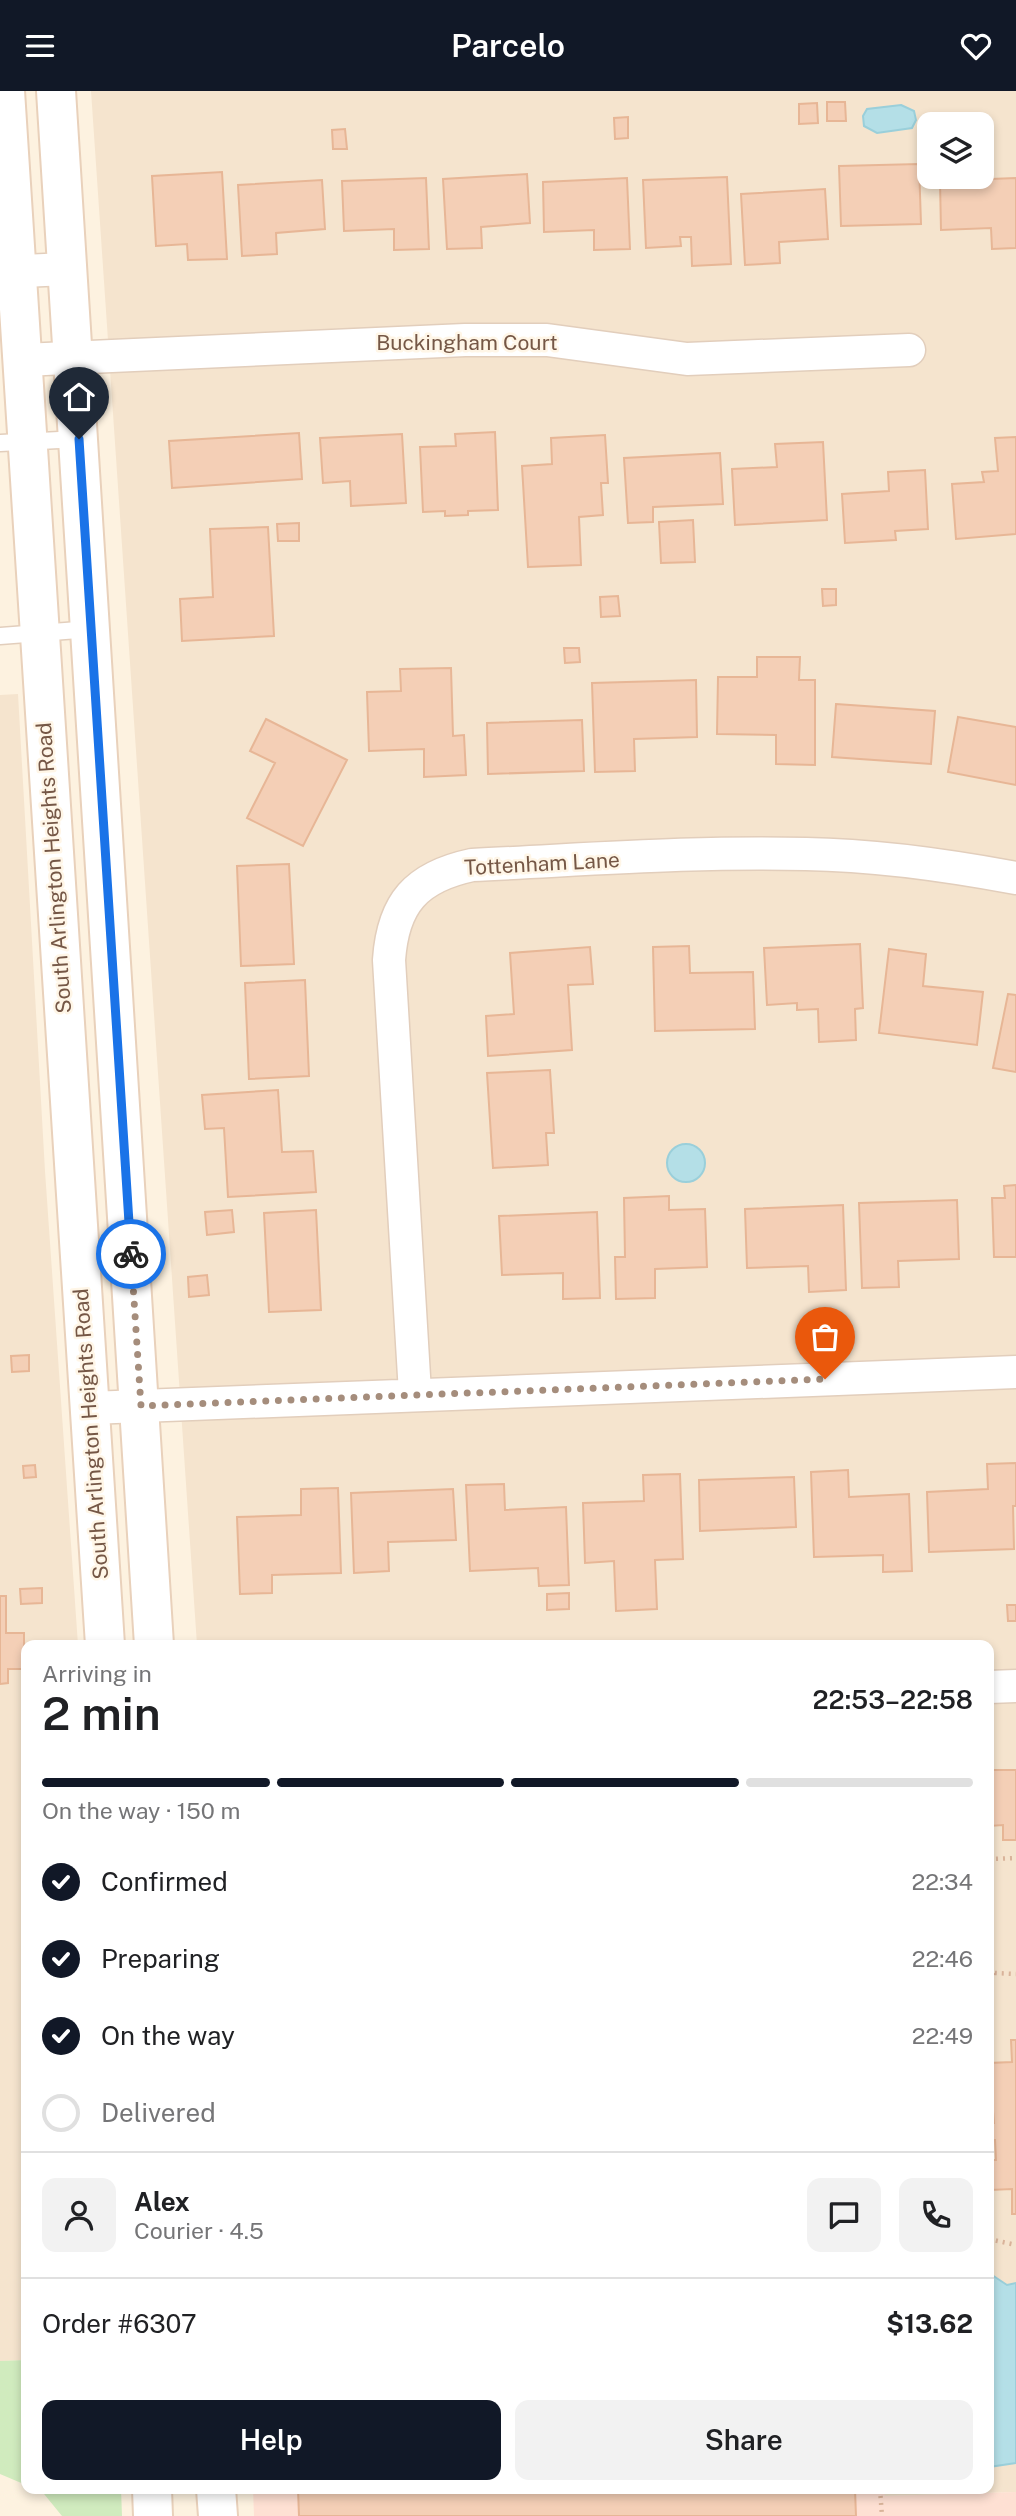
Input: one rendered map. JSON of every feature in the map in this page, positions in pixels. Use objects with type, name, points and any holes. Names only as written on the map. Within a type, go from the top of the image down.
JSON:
[{"type":"main road","name":"South Arlington Heights Road","points":[[5,91],[8,271],[23,361],[14,443],[39,633],[105,1640]]},
{"type":"main road","points":[[56,91],[154,1640]]},
{"type":"main road","points":[[152,2494],[153,2516]]},
{"type":"main road","points":[[216,2494],[218,2516]]},
{"type":"street","points":[[8,271],[67,268]]},
{"type":"street","name":"Buckingham Court","points":[[23,361],[465,340],[547,340],[687,359],[909,350]]},
{"type":"street","name":"Tottenham Lane","points":[[415,1393],[388,960],[393,922],[404,903],[424,883],[448,870],[472,865],[768,854],[858,856],[943,864],[1016,877]]},
{"type":"street","points":[[90,1408],[415,1393],[1016,1372]]},
{"type":"street","points":[[994,1686],[1016,1686]]},
{"type":"lane","points":[[14,443],[79,439]]},
{"type":"lane","points":[[0,636],[91,629]]},
{"type":"path","points":[[994,1859],[1016,1858]]},
{"type":"path","points":[[994,1972],[1016,1974]]},
{"type":"path","points":[[994,2240],[1016,2245]]},
{"type":"path","points":[[880,2494],[882,2516]]},
{"type":"shaded area","points":[[91,91],[1016,91],[1016,2492],[994,2493],[994,1640],[197,1640]]},
{"type":"shaded area","points":[[18,694],[45,1171],[78,1640],[21,1640],[21,2360],[0,2361],[0,695]]},
{"type":"shaded area","points":[[1016,2492],[1016,2516],[254,2516],[253,2494],[885,2496]]},
{"type":"shaded area","points":[[884,2494],[950,2494],[884,2496]]},
{"type":"green space","points":[[21,2360],[21,2483],[0,2474],[0,2361]]},
{"type":"green space","points":[[44,2494],[121,2494],[122,2516],[62,2516]]},
{"type":"water","points":[[901,105],[914,111],[916,120],[912,128],[877,133],[864,126],[863,116],[867,109]]},
{"type":"water","points":[[686,1144],[700,1149],[705,1163],[700,1177],[686,1182],[672,1177],[667,1163],[672,1149]]},
{"type":"water","points":[[994,2276],[1007,2285],[1016,2283],[1016,2463],[994,2466]]},
{"type":"building","points":[[827,102],[845,102],[846,121],[827,121]]},
{"type":"building","points":[[817,103],[818,123],[799,124],[799,104]]},
{"type":"building","points":[[628,117],[628,138],[615,139],[614,118]]},
{"type":"building","points":[[345,129],[347,149],[333,149],[332,130]]},
{"type":"building","points":[[917,164],[921,224],[841,226],[839,166]]},
{"type":"building","points":[[222,172],[227,259],[188,260],[187,244],[156,246],[152,176]]},
{"type":"building","points":[[527,174],[530,223],[481,227],[482,248],[447,249],[443,179]]},
{"type":"building","points":[[727,177],[731,264],[692,266],[691,237],[680,237],[681,246],[646,248],[643,180]]},
{"type":"building","points":[[426,178],[429,249],[394,250],[394,229],[344,231],[342,181]]},
{"type":"building","points":[[627,178],[630,249],[594,250],[594,230],[544,232],[543,182]]},
{"type":"building","points":[[1016,178],[1016,248],[992,249],[991,228],[941,230],[940,189],[994,189],[994,179]]},
{"type":"building","points":[[322,180],[325,229],[276,233],[277,254],[242,256],[238,185]]},
{"type":"building","points":[[825,189],[828,239],[779,242],[780,263],[745,265],[741,194]]},
{"type":"building","points":[[495,432],[498,510],[468,511],[468,515],[445,516],[445,511],[423,512],[420,447],[456,446],[455,434]]},
{"type":"building","points":[[299,433],[302,479],[172,488],[169,441]]},
{"type":"building","points":[[402,434],[406,503],[351,506],[350,481],[323,483],[320,438]]},
{"type":"building","points":[[605,435],[608,483],[601,483],[603,515],[579,517],[581,565],[528,567],[522,466],[552,464],[551,438]]},
{"type":"building","points":[[1016,437],[1016,534],[956,539],[952,484],[984,482],[982,472],[998,471],[995,438]]},
{"type":"building","points":[[823,442],[827,520],[735,525],[732,469],[777,467],[775,444]]},
{"type":"building","points":[[720,453],[723,504],[653,507],[653,522],[628,523],[624,458]]},
{"type":"building","points":[[925,470],[928,529],[895,531],[896,540],[845,543],[842,494],[889,491],[888,472]]},
{"type":"building","points":[[693,520],[695,562],[661,563],[659,522]]},
{"type":"building","points":[[299,523],[299,541],[278,541],[277,524]]},
{"type":"building","points":[[268,527],[274,636],[182,641],[180,599],[213,597],[210,529]]},
{"type":"building","points":[[822,589],[836,589],[836,605],[823,606]]},
{"type":"building","points":[[618,596],[620,616],[601,617],[600,597]]},
{"type":"building","points":[[564,648],[579,648],[580,662],[565,663]]},
{"type":"building","points":[[757,657],[800,657],[799,680],[815,680],[815,765],[776,764],[776,735],[717,734],[718,677],[757,677]]},
{"type":"building","points":[[451,668],[453,736],[464,735],[466,775],[424,777],[424,749],[369,751],[367,692],[401,691],[400,669]]},
{"type":"building","points":[[696,680],[697,737],[634,739],[635,771],[595,772],[592,683]]},
{"type":"building","points":[[836,704],[935,711],[931,764],[832,757]]},
{"type":"building","points":[[958,717],[1016,727],[1016,785],[948,772]]},
{"type":"building","points":[[266,719],[347,760],[303,846],[247,818],[275,763],[250,751]]},
{"type":"building","points":[[582,720],[584,771],[488,774],[487,723]]},
{"type":"building","points":[[289,864],[294,964],[241,966],[237,866]]},
{"type":"building","points":[[860,944],[863,1008],[855,1009],[856,1040],[819,1042],[818,1009],[797,1010],[797,1003],[767,1005],[764,948]]},
{"type":"building","points":[[689,946],[690,973],[753,972],[755,1029],[655,1031],[653,947]]},
{"type":"building","points":[[590,947],[593,984],[568,985],[572,1050],[488,1056],[486,1016],[514,1014],[510,953]]},
{"type":"building","points":[[889,949],[926,954],[923,986],[983,992],[977,1045],[879,1033]]},
{"type":"building","points":[[305,980],[309,1076],[249,1079],[245,983]]},
{"type":"building","points":[[1008,994],[1016,995],[1016,1072],[993,1068]]},
{"type":"building","points":[[550,1070],[554,1133],[546,1133],[548,1165],[493,1168],[487,1073]]},
{"type":"building","points":[[278,1090],[282,1152],[313,1151],[316,1192],[228,1197],[224,1128],[205,1129],[202,1095]]},
{"type":"building","points":[[1016,1185],[1016,1257],[994,1257],[992,1198],[1005,1198],[1004,1186]]},
{"type":"building","points":[[669,1196],[669,1210],[705,1209],[707,1267],[655,1269],[655,1298],[616,1299],[615,1257],[625,1257],[624,1198]]},
{"type":"building","points":[[957,1200],[959,1259],[898,1261],[899,1287],[862,1288],[859,1203]]},
{"type":"building","points":[[843,1205],[846,1290],[809,1292],[808,1266],[747,1268],[745,1209]]},
{"type":"building","points":[[232,1210],[234,1232],[207,1235],[205,1212]]},
{"type":"building","points":[[316,1210],[321,1310],[269,1312],[264,1213]]},
{"type":"building","points":[[597,1212],[600,1298],[563,1299],[563,1273],[502,1275],[499,1216]]},
{"type":"building","points":[[207,1275],[209,1295],[189,1297],[188,1277]]},
{"type":"building","points":[[29,1355],[29,1371],[12,1372],[11,1356]]},
{"type":"building","points":[[1016,1463],[1014,1549],[929,1552],[927,1492],[988,1489],[987,1464]]},
{"type":"building","points":[[35,1465],[36,1477],[24,1478],[23,1466]]},
{"type":"building","points":[[848,1470],[849,1497],[909,1494],[912,1571],[883,1572],[883,1555],[814,1557],[811,1472]]},
{"type":"building","points":[[680,1474],[683,1559],[655,1560],[657,1609],[616,1611],[614,1561],[585,1563],[583,1503],[644,1501],[643,1475]]},
{"type":"building","points":[[794,1477],[796,1527],[700,1531],[699,1480]]},
{"type":"building","points":[[504,1484],[505,1510],[566,1507],[569,1585],[539,1586],[538,1568],[470,1571],[466,1485]]},
{"type":"building","points":[[338,1488],[341,1573],[272,1575],[272,1593],[240,1594],[237,1517],[301,1515],[301,1489]]},
{"type":"building","points":[[453,1489],[456,1540],[388,1542],[389,1571],[354,1573],[351,1493]]},
{"type":"building","points":[[42,1588],[42,1603],[21,1604],[20,1589]]},
{"type":"building","points":[[569,1593],[569,1609],[547,1610],[547,1594]]},
{"type":"building","points":[[0,1596],[6,1596],[6,1633],[24,1633],[24,1640],[21,1640],[21,1669],[8,1669],[8,1683],[0,1684]]},
{"type":"building","points":[[1007,1605],[1016,1605],[1016,1621],[1008,1621]]},
{"type":"building","points":[[994,1770],[1016,1770],[1016,1840],[1003,1840],[1003,1825],[994,1826]]},
{"type":"building","points":[[1011,2040],[1016,2040],[1016,2214],[1012,2214],[1012,2189],[994,2190],[994,2063],[1012,2062]]},
{"type":"building","points":[[298,2494],[855,2494],[856,2516],[299,2516]]},
{"type":"way so far","points":[[131,1254],[141,1406],[415,1393],[825,1379]]},
{"type":"route","points":[[79,439],[131,1254]]}]
